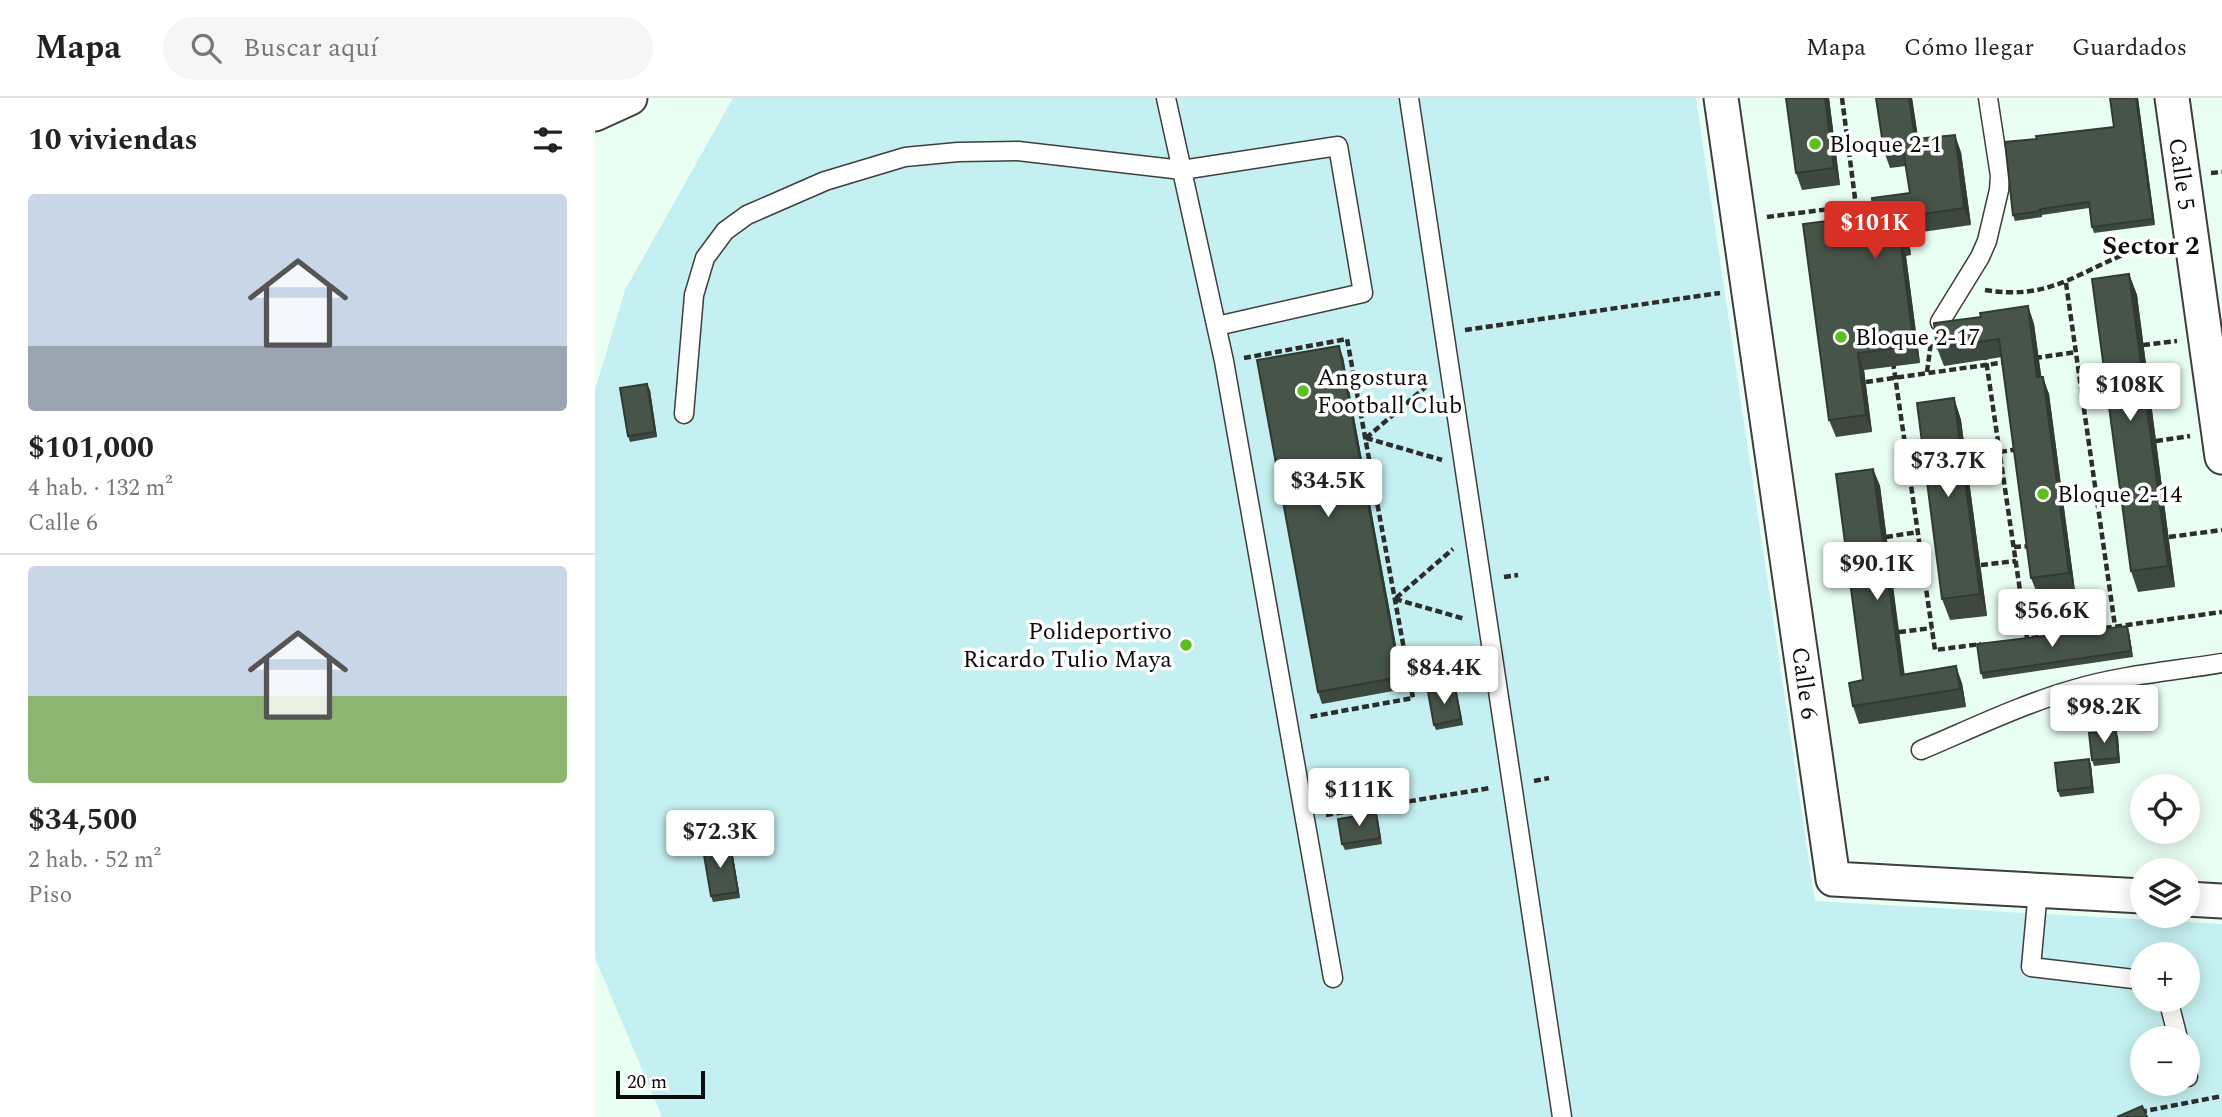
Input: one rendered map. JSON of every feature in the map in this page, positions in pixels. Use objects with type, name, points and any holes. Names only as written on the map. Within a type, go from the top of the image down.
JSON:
[{"type":"street","points":[[595,114],[630,98]]},
{"type":"street","name":"Calle 6","points":[[1721,98],[1833,879],[2130,895]]},
{"type":"street","name":"Calle 5","points":[[2172,98],[2191,236],[2215,353],[2222,457]]},
{"type":"street","points":[[2200,900],[2222,901]]},
{"type":"lane","points":[[1166,98],[1224,361],[1333,978]]},
{"type":"lane","points":[[1409,98],[1562,1117]]},
{"type":"lane","points":[[1940,323],[1987,241],[1999,190],[2000,176],[1988,98]]},
{"type":"lane","points":[[684,414],[694,295],[705,258],[725,231],[747,215],[776,201],[825,181],[905,157],[958,152],[1029,152],[1182,170],[1338,146],[1363,293],[1217,326]]},
{"type":"lane","points":[[1921,750],[2042,699],[2075,688],[2102,681],[2222,663]]},
{"type":"lane","points":[[2038,890],[2031,968],[2130,979]]},
{"type":"path","points":[[1842,98],[1856,206],[1867,227]]},
{"type":"path","points":[[1739,221],[1882,202]]},
{"type":"path","points":[[1963,286],[2000,292],[2047,289],[2066,283],[2128,253],[2191,236]]},
{"type":"path","points":[[2066,283],[2115,626]]},
{"type":"path","points":[[1443,333],[1748,288]]},
{"type":"path","points":[[1224,361],[1347,339],[1413,698],[1288,720]]},
{"type":"path","points":[[1984,348],[2027,638]]},
{"type":"path","points":[[1891,350],[1935,650],[1988,643]]},
{"type":"path","points":[[2025,359],[2076,352]]},
{"type":"path","points":[[1866,382],[2013,361]]},
{"type":"path","points":[[1366,438],[1436,378]]},
{"type":"path","points":[[1366,438],[1448,462]]},
{"type":"path","points":[[2000,452],[2018,449]]},
{"type":"path","points":[[1968,470],[2002,465]]},
{"type":"path","points":[[2169,537],[2222,530]]},
{"type":"path","points":[[1886,537],[1918,532]]},
{"type":"path","points":[[1395,599],[1459,544]]},
{"type":"path","points":[[2014,547],[2031,545]]},
{"type":"path","points":[[1981,565],[2016,561]]},
{"type":"path","points":[[1395,599],[1470,621]]},
{"type":"path","points":[[2014,640],[2222,612]]},
{"type":"path","points":[[1899,632],[1932,628]]},
{"type":"path","points":[[1305,819],[1549,778]]},
{"type":"path","points":[[2138,1113],[2222,1096]]},
{"type":"path","points":[[2151,1110],[2154,1117]]},
{"type":"shaded area","name":"Polideportivo Ricardo Tulio Maya","points":[[733,98],[1696,98],[1815,901],[2130,919],[2130,928],[2200,928],[2200,923],[2222,924],[2222,1117],[662,1117],[595,958],[595,390],[625,290]]},
{"type":"building","name":"Bloque 2-1","points":[[1786,98],[1825,98],[1834,168],[1796,173]]},
{"type":"building","points":[[1876,98],[1909,98],[1915,139],[1955,135],[1964,208],[1902,217],[1905,238],[1900,239],[1914,346],[1858,353],[1866,415],[1829,420],[1803,224],[1874,215],[1872,198],[1910,193],[1903,149],[1884,151]]},
{"type":"building","points":[[2110,98],[2136,98],[2153,219],[2092,227],[2089,202],[2013,215],[2005,142],[2114,127]]},
{"type":"building","points":[[2129,274],[2168,566],[2131,571],[2092,279]]},
{"type":"building","points":[[2028,306],[2037,377],[2043,377],[2069,573],[2031,578],[1999,339],[1937,348],[1934,323],[1981,317],[1980,313]]},
{"type":"building","points":[[1339,346],[1400,677],[1318,692],[1257,360]]},
{"type":"building","points":[[647,384],[655,432],[628,436],[620,388]]},
{"type":"building","points":[[1954,398],[1980,594],[1942,599],[1917,403]]},
{"type":"building","points":[[1873,469],[1901,675],[1956,666],[1960,689],[1853,706],[1849,683],[1863,680],[1836,474]]},
{"type":"building","points":[[2127,626],[2131,651],[1981,673],[1977,644]]},
{"type":"building","points":[[1455,688],[1461,719],[1434,725],[1428,692]]},
{"type":"building","points":[[2116,731],[2118,758],[2092,760],[2089,733]]},
{"type":"building","points":[[2089,759],[2092,787],[2058,791],[2055,763]]},
{"type":"building","points":[[1376,813],[1380,838],[1342,844],[1338,819]]},
{"type":"building","points":[[730,845],[738,892],[711,896],[703,849]]},
{"type":"building","points":[[2142,1106],[2147,1117],[2117,1117]]},
{"type":"place","name":"Bloque 2-1","points":[[1815,144]]},
{"type":"place","name":"Bloque 2-17","points":[[1841,337]]},
{"type":"place","name":"Angostura Football Club","points":[[1303,391]]},
{"type":"place","name":"Bloque 2-14","points":[[2043,494]]},
{"type":"place","name":"Polideportivo Ricardo Tulio Maya","points":[[1186,645]]},
{"type":"district","name":"Sector 2","points":[[2151,245]]}]
